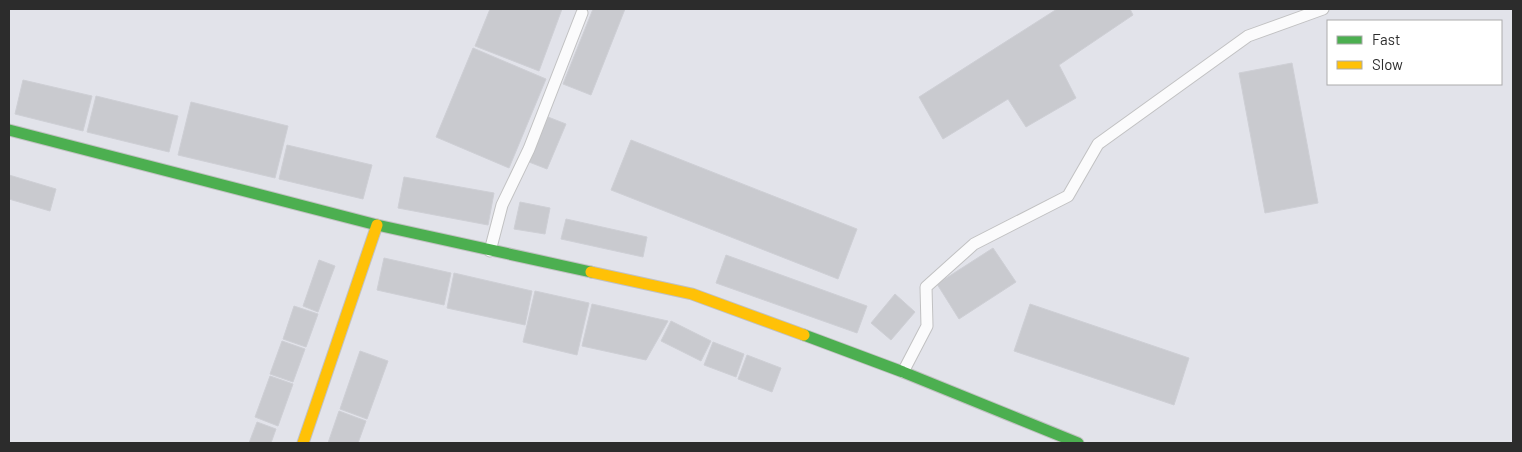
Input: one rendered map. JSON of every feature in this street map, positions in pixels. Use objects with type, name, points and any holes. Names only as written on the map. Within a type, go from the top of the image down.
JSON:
[{"type":"street","points":[[9,130],[377,226],[692,294],[903,372],[1078,443]]},
{"type":"street","points":[[303,443],[377,226]]},
{"type":"lane","points":[[903,372],[928,326],[926,287],[974,244],[1068,196],[1098,144],[1248,36],[1323,9]]},
{"type":"lane","points":[[490,250],[502,205],[529,149],[582,13]]},
{"type":"building","points":[[490,9],[562,9],[539,71],[475,46]]},
{"type":"building","points":[[593,9],[625,9],[591,95],[563,84]]},
{"type":"building","points":[[1057,9],[1130,9],[1133,15],[1059,65],[1076,98],[1026,127],[1008,99],[943,139],[919,97]]},
{"type":"building","points":[[473,48],[546,79],[509,168],[436,137]]},
{"type":"building","points":[[1292,63],[1318,203],[1265,213],[1239,73]]},
{"type":"building","points":[[23,80],[92,96],[83,131],[15,114]]},
{"type":"building","points":[[96,96],[178,116],[169,152],[87,132]]},
{"type":"building","points":[[191,102],[288,126],[275,178],[178,155]]},
{"type":"building","points":[[548,117],[566,124],[547,169],[529,162]]},
{"type":"building","points":[[631,140],[857,229],[838,279],[611,190]]},
{"type":"building","points":[[287,145],[372,165],[363,199],[279,179]]},
{"type":"building","points":[[9,175],[56,189],[50,211],[9,199]]},
{"type":"building","points":[[404,177],[494,193],[488,225],[398,208]]},
{"type":"building","points":[[520,202],[550,208],[545,234],[514,229]]},
{"type":"building","points":[[566,219],[647,237],[643,257],[561,239]]},
{"type":"building","points":[[993,248],[1016,282],[959,319],[937,284]]},
{"type":"building","points":[[726,255],[867,306],[857,333],[716,283]]},
{"type":"building","points":[[384,258],[451,273],[444,305],[377,290]]},
{"type":"building","points":[[319,260],[335,266],[318,312],[303,306]]},
{"type":"building","points":[[454,273],[532,291],[525,325],[447,308]]},
{"type":"building","points":[[535,291],[589,303],[577,355],[523,342]]},
{"type":"building","points":[[895,294],[915,312],[891,340],[871,323]]},
{"type":"building","points":[[592,304],[668,321],[646,360],[582,346]]},
{"type":"building","points":[[1030,304],[1189,358],[1174,405],[1014,351]]},
{"type":"building","points":[[294,306],[318,314],[306,347],[283,339]]},
{"type":"building","points":[[671,321],[711,341],[701,361],[661,341]]},
{"type":"building","points":[[282,341],[305,349],[293,382],[270,374]]},
{"type":"building","points":[[713,342],[744,354],[736,377],[704,365]]},
{"type":"building","points":[[360,351],[388,361],[367,419],[340,409]]},
{"type":"building","points":[[747,355],[781,368],[772,392],[738,379]]},
{"type":"building","points":[[270,376],[293,384],[278,426],[255,417]]},
{"type":"building","points":[[339,411],[366,421],[358,443],[328,443]]},
{"type":"building","points":[[257,422],[276,429],[271,443],[249,443]]},
{"type":"traffic: fast","points":[[9,130],[377,225],[591,272]]},
{"type":"traffic: fast","points":[[804,335],[903,372],[1078,443]]},
{"type":"traffic: slow","points":[[303,443],[377,225]]},
{"type":"traffic: slow","points":[[591,272],[692,294],[804,335]]}]
